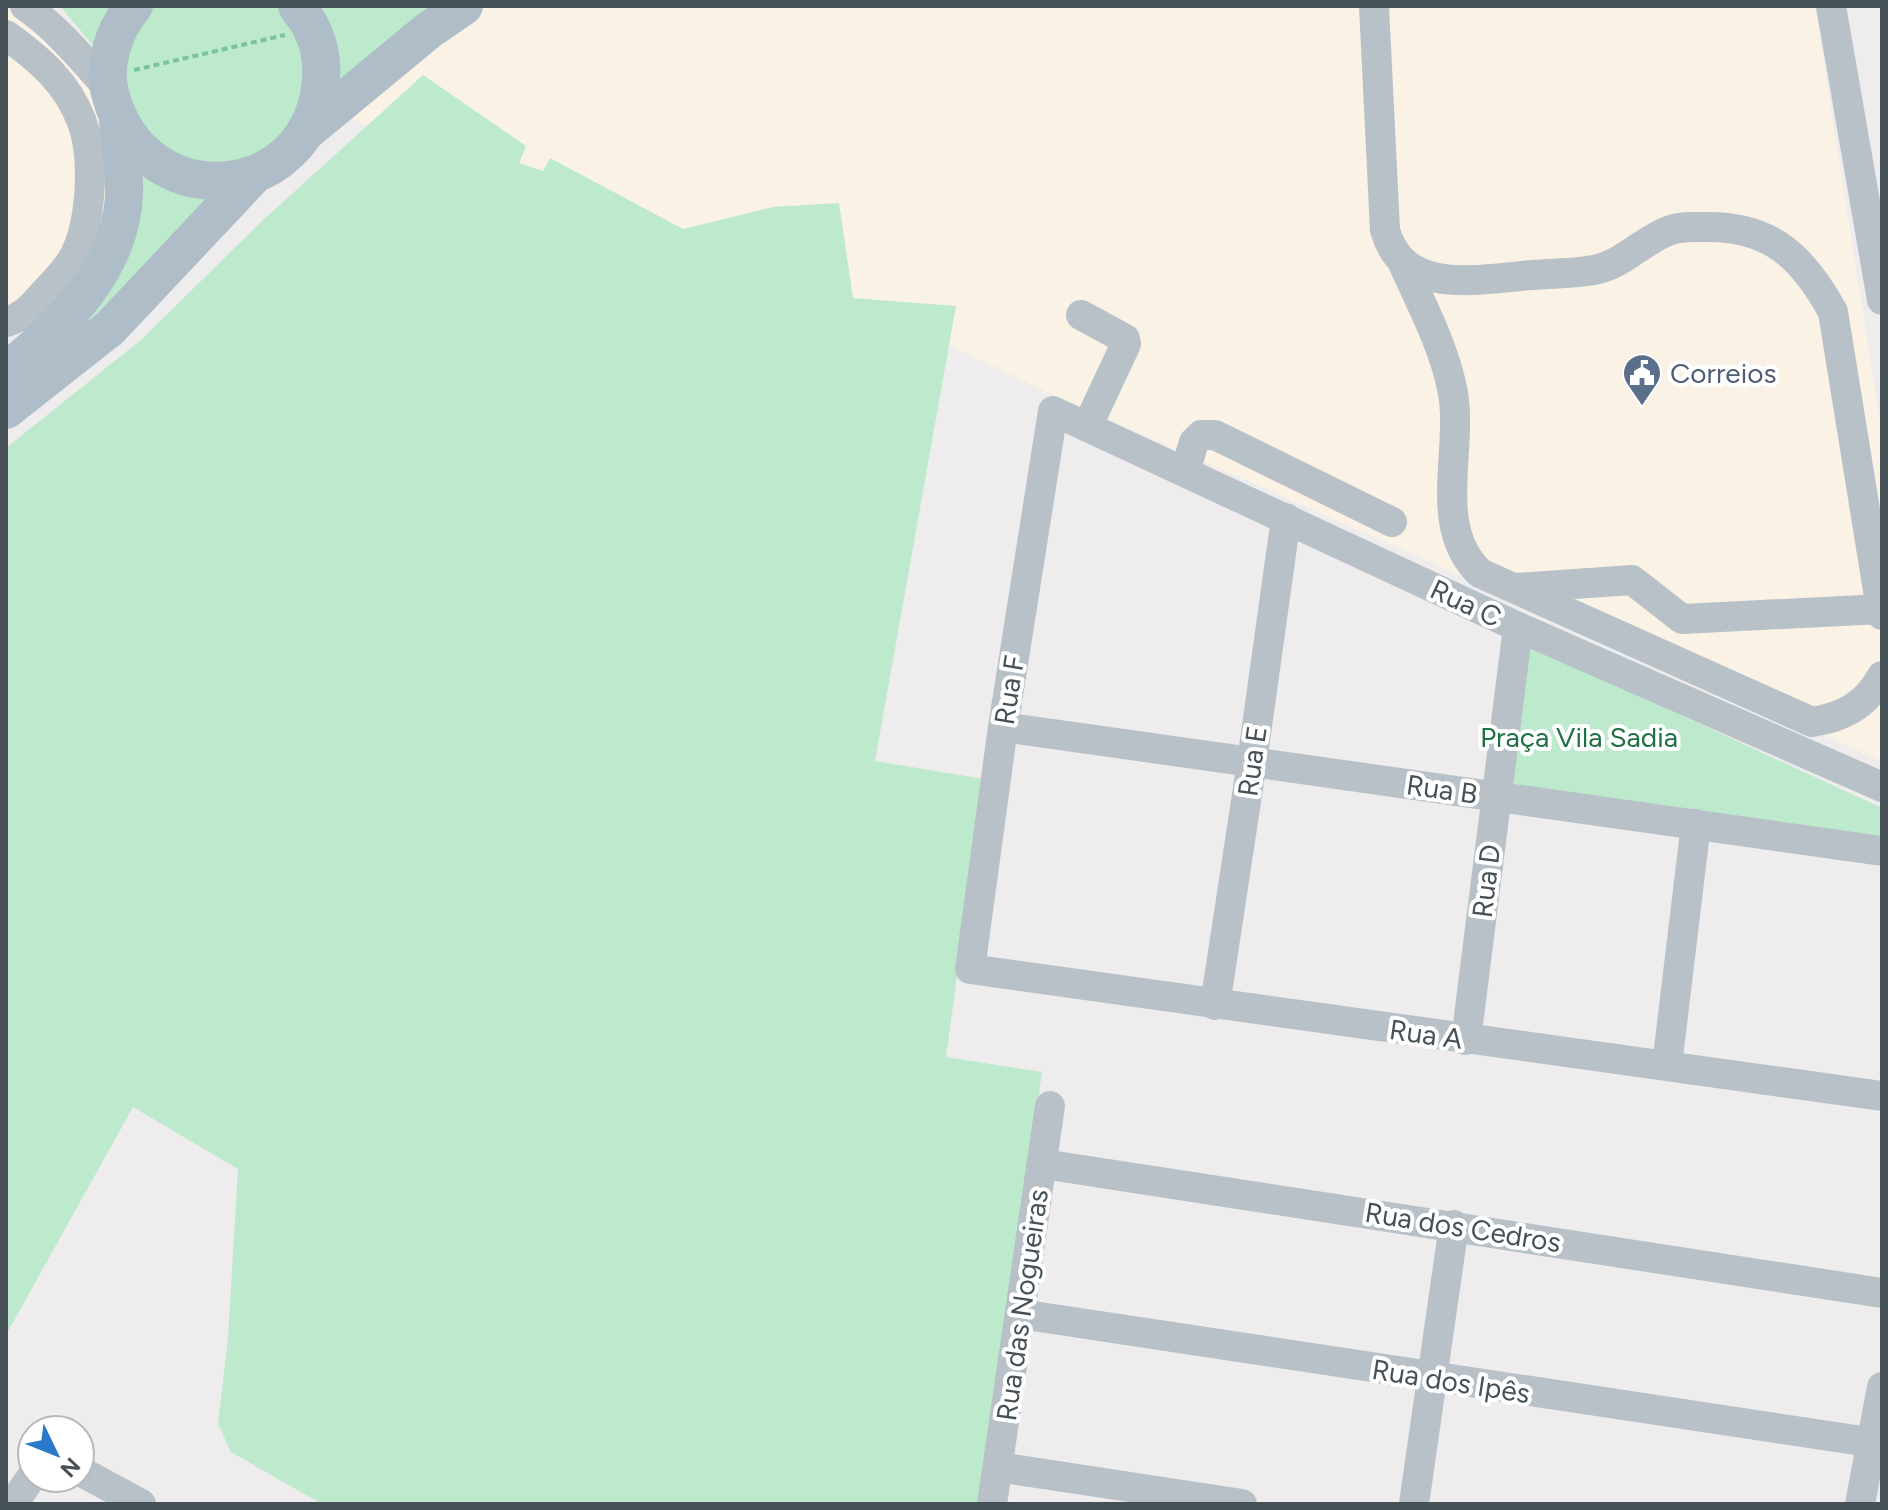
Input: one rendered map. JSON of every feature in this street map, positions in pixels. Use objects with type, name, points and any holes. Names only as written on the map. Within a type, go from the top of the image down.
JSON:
[{"type":"main road","points":[[6,371],[22,350],[59,325],[101,272],[118,234],[124,195],[109,63],[114,42],[134,6]]},
{"type":"main road","points":[[6,410],[110,328],[255,174],[283,157],[306,131],[429,30],[464,6]]},
{"type":"main road","points":[[291,21],[314,32],[322,65],[319,100],[306,131]]},
{"type":"main road","points":[[113,105],[136,147],[161,168],[191,179],[224,182],[255,174]]},
{"type":"street","points":[[25,6],[39,15],[69,45],[113,105]]},
{"type":"street","points":[[1374,6],[1385,230],[1390,248],[1417,272],[1453,282],[1600,269],[1668,230],[1716,227],[1751,233],[1773,242],[1795,258],[1816,281],[1833,312],[1882,612],[1682,619],[1632,580],[1514,588]]},
{"type":"street","points":[[1831,6],[1882,300]]},
{"type":"street","points":[[6,35],[56,75],[81,120],[89,146],[86,217],[82,237],[71,260],[31,308],[20,318],[6,322]]},
{"type":"street","points":[[1402,261],[1442,350],[1453,390],[1456,422],[1453,513],[1458,545],[1467,561],[1480,573],[1812,722],[1835,718],[1856,708],[1874,691],[1882,676]]},
{"type":"street","points":[[1081,315],[1125,339],[1126,344],[1087,427]]},
{"type":"street","name":"Rua C","points":[[1053,411],[1518,627],[1882,787]]},
{"type":"street","name":"Rua F","points":[[970,969],[1003,727],[1053,411]]},
{"type":"street","points":[[1185,472],[1194,442],[1201,435],[1215,435],[1392,522]]},
{"type":"street","name":"Rua E","points":[[1215,1005],[1286,518]]},
{"type":"street","points":[[1699,618],[1705,674]]},
{"type":"street","name":"Rua D","points":[[1466,1040],[1518,627]]},
{"type":"street","name":"Rua B","points":[[1003,727],[1882,851]]},
{"type":"street","points":[[1667,1065],[1696,824]]},
{"type":"street","name":"Rua A","points":[[970,969],[1882,1096]]},
{"type":"street","name":"Rua das Nogueiras","points":[[992,1504],[1050,1106]]},
{"type":"street","name":"Rua dos Cedros","points":[[1043,1164],[1882,1293]]},
{"type":"street","points":[[1414,1504],[1454,1225]]},
{"type":"street","name":"Rua dos Ipês","points":[[1020,1314],[1877,1444]]},
{"type":"street","points":[[1856,1497],[1877,1444],[1882,1387]]},
{"type":"street","points":[[998,1467],[1242,1504]]},
{"type":"street","points":[[96,1480],[141,1504]]},
{"type":"path","points":[[114,42],[127,49],[124,72],[291,21]]},
{"type":"shaded area","points":[[476,6],[1815,6],[1882,434],[1882,761],[1057,397],[907,324],[886,364],[340,113]]},
{"type":"shaded area","points":[[6,11],[19,16],[84,76],[104,132],[110,180],[99,233],[22,327],[6,339]]},
{"type":"green space","points":[[60,6],[114,6],[96,49]]},
{"type":"green space","points":[[153,6],[281,6],[300,37],[307,57],[300,110],[279,139],[255,155],[229,163],[202,162],[177,153],[154,137],[137,113],[125,72],[127,51],[134,31]]},
{"type":"green space","points":[[315,6],[447,6],[331,99]]},
{"type":"green space","points":[[423,75],[526,146],[519,163],[543,171],[550,158],[683,229],[773,207],[839,203],[853,298],[956,306],[875,761],[984,779],[946,1057],[1042,1072],[980,1504],[322,1504],[231,1452],[218,1424],[228,1338],[238,1169],[133,1107],[6,1335],[6,448],[141,340],[261,222]]},
{"type":"green space","points":[[133,151],[228,190],[80,332]]},
{"type":"green space","name":"Praça Vila Sadia","points":[[1527,644],[1882,808],[1882,844],[1508,791]]},
{"type":"place","name":"Correios","points":[[1642,407]]}]
